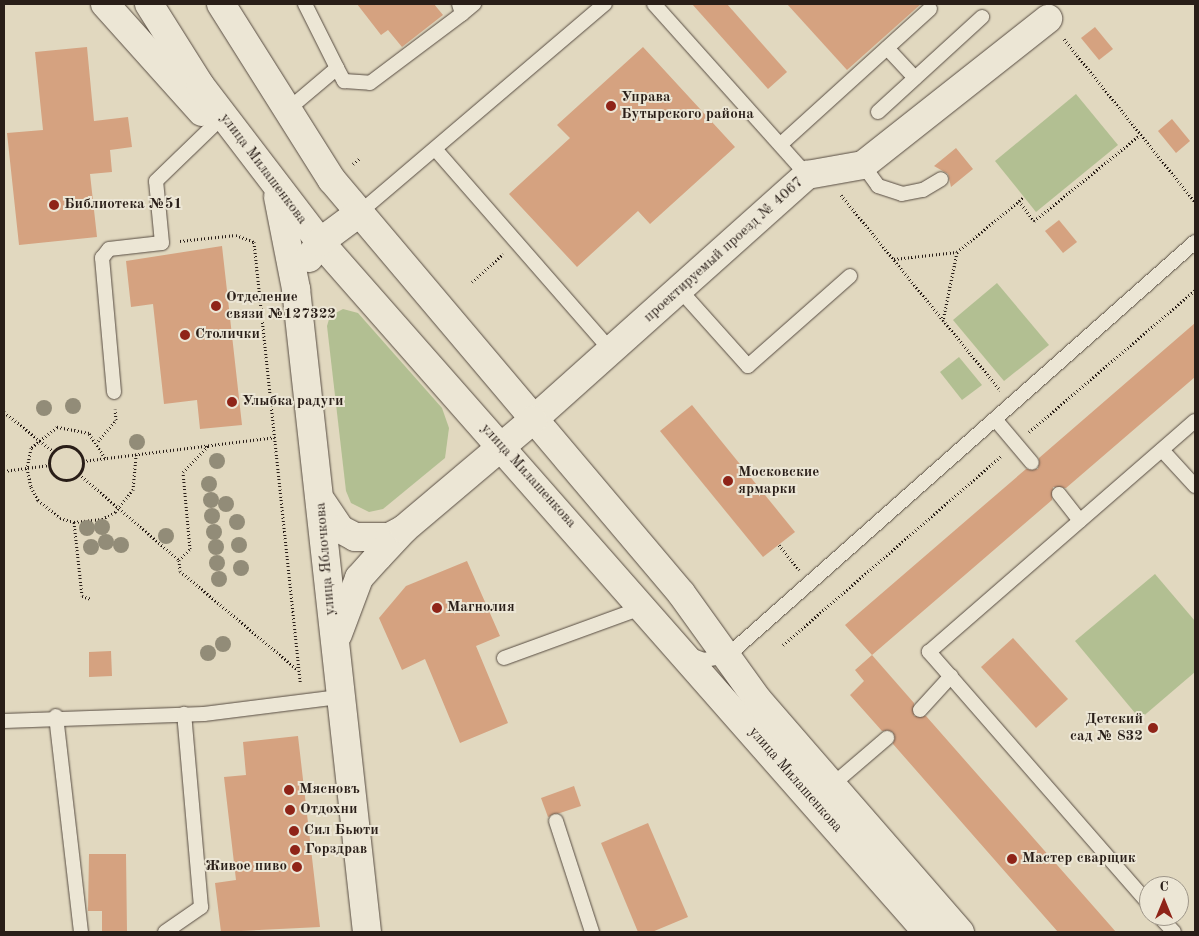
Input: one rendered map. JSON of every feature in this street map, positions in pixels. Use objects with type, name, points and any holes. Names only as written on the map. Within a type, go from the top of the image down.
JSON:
[{"type":"main road","points":[[105,4],[214,125],[251,156]]},
{"type":"main road","name":"улица Милашенкова","points":[[149,4],[251,156],[320,242],[644,606],[927,932]]},
{"type":"main road","name":"улица Милашенкова","points":[[221,4],[285,112],[359,213],[681,593],[758,700],[960,932]]},
{"type":"main road","name":"проектируемый проезд № 4067","points":[[404,529],[612,352],[807,175],[863,166],[1044,12]]},
{"type":"main road","name":"улица Яблочкова","points":[[275,188],[296,289],[321,500],[339,697],[367,932]]},
{"type":"main road","points":[[296,289],[320,242],[359,213]]},
{"type":"main road","points":[[321,500],[328,516],[355,537],[389,537],[404,529]]},
{"type":"main road","points":[[335,649],[342,614],[359,578],[404,529]]},
{"type":"lane","points":[[305,4],[344,81],[370,83],[461,9],[474,4]]},
{"type":"lane","points":[[359,213],[436,150],[605,4]]},
{"type":"lane","points":[[654,4],[807,175]]},
{"type":"lane","points":[[781,144],[930,9]]},
{"type":"lane","points":[[878,112],[982,17]]},
{"type":"lane","points":[[887,48],[915,78]]},
{"type":"lane","points":[[285,112],[337,68]]},
{"type":"lane","points":[[114,392],[102,258],[109,249],[162,243],[156,181],[214,125]]},
{"type":"lane","points":[[436,150],[612,352]]},
{"type":"lane","points":[[863,166],[878,186],[902,194],[923,190],[941,179]]},
{"type":"lane","points":[[683,651],[704,660],[727,656],[808,582],[1195,242]]},
{"type":"lane","points":[[680,290],[748,366],[850,276]]},
{"type":"lane","points":[[995,419],[1032,463]]},
{"type":"lane","points":[[1139,892],[929,652],[1195,421]]},
{"type":"lane","points":[[1162,450],[1195,486]]},
{"type":"lane","points":[[1058,494],[1080,521]]},
{"type":"lane","points":[[504,658],[644,606]]},
{"type":"lane","points":[[920,710],[951,676]]},
{"type":"lane","points":[[4,721],[56,716],[184,714],[339,697]]},
{"type":"lane","points":[[165,932],[202,907],[184,714]]},
{"type":"lane","points":[[56,716],[81,932]]},
{"type":"lane","points":[[831,786],[887,738]]},
{"type":"lane","points":[[556,821],[592,932]]},
{"type":"path","points":[[1044,12],[1195,202]]},
{"type":"path","points":[[1019,201],[1034,221],[1140,134]]},
{"type":"path","points":[[893,259],[957,252],[1024,197]]},
{"type":"path","points":[[844,198],[1012,404]]},
{"type":"path","points":[[162,243],[236,235],[254,242],[302,702]]},
{"type":"path","points":[[472,282],[517,242]]},
{"type":"path","points":[[943,321],[957,252]]},
{"type":"path","points":[[783,645],[1195,290]]},
{"type":"path","points":[[98,441],[116,420],[114,392]]},
{"type":"path","points":[[4,412],[54,452]]},
{"type":"path","points":[[105,458],[98,441],[68,426],[38,438],[27,468],[38,500],[60,518],[74,522],[102,519],[119,508],[132,490],[136,454]]},
{"type":"path","points":[[83,461],[275,437]]},
{"type":"path","points":[[179,560],[190,550],[183,472],[210,445]]},
{"type":"path","points":[[54,452],[71,447],[83,461]]},
{"type":"path","points":[[50,465],[54,452]]},
{"type":"path","points":[[79,474],[83,461]]},
{"type":"path","points":[[4,471],[50,465]]},
{"type":"path","points":[[50,465],[61,479],[79,474]]},
{"type":"path","points":[[79,474],[179,560],[180,571],[298,670]]},
{"type":"path","points":[[74,522],[82,596],[91,599]]},
{"type":"path","points":[[778,545],[808,582]]},
{"type":"green space","points":[[1076,94],[1118,145],[1036,212],[995,161]]},
{"type":"green space","points":[[997,283],[1049,345],[1004,381],[953,320]]},
{"type":"green space","points":[[343,309],[358,313],[442,408],[449,428],[445,458],[383,509],[369,512],[351,503],[346,491],[327,326],[330,316]]},
{"type":"green space","points":[[959,357],[982,385],[962,400],[940,372]]},
{"type":"green space","points":[[1155,574],[1195,621],[1195,672],[1140,719],[1075,641]]},
{"type":"building","points":[[357,4],[434,4],[443,15],[402,47],[388,30],[381,35]]},
{"type":"building","points":[[692,4],[727,4],[787,72],[768,89]]},
{"type":"building","points":[[787,4],[921,4],[847,70]]},
{"type":"building","points":[[1095,27],[1113,49],[1099,60],[1081,38]]},
{"type":"building","points":[[87,47],[94,121],[128,117],[132,147],[110,150],[112,172],[90,174],[97,237],[19,245],[7,133],[43,130],[35,52]]},
{"type":"building","points":[[643,47],[735,147],[650,224],[638,211],[577,267],[509,194],[570,138],[557,125]]},
{"type":"building","points":[[1172,119],[1190,141],[1176,153],[1158,131]]},
{"type":"building","points":[[956,148],[973,169],[951,187],[948,174],[934,166]]},
{"type":"building","points":[[1059,220],[1077,242],[1063,253],[1045,231]]},
{"type":"building","points":[[222,246],[242,425],[200,429],[197,400],[164,404],[153,304],[131,307],[126,261]]},
{"type":"building","points":[[1195,323],[1195,377],[1066,488],[1053,487],[1052,500],[872,655],[845,625],[1026,469],[1038,469],[1039,458]]},
{"type":"building","name":"Московские ярмарки","points":[[692,405],[795,532],[763,557],[660,431]]},
{"type":"building","points":[[467,561],[500,636],[476,646],[508,723],[460,743],[425,659],[402,670],[379,618],[406,586]]},
{"type":"building","points":[[1013,638],[1068,699],[1036,728],[981,667]]},
{"type":"building","points":[[111,651],[112,676],[89,677],[89,652]]},
{"type":"building","points":[[872,655],[914,703],[914,716],[926,716],[1116,932],[1058,932],[893,744],[893,732],[882,731],[850,695],[864,681],[855,670]]},
{"type":"building","points":[[298,736],[320,927],[221,932],[215,883],[236,880],[224,777],[246,775],[243,742]]},
{"type":"building","points":[[574,786],[581,806],[548,817],[541,798]]},
{"type":"building","points":[[648,823],[688,917],[652,932],[638,932],[601,843]]},
{"type":"building","points":[[89,854],[126,854],[127,932],[102,932],[102,911],[88,911]]},
{"type":"place","name":"Управа Бутырского района","points":[[611,106]]},
{"type":"place","name":"Библиотека №51","points":[[54,205]]},
{"type":"place","name":"Отделение связи №127322","points":[[216,306]]},
{"type":"place","name":"Столички","points":[[185,335]]},
{"type":"place","name":"Улыбка радуги","points":[[232,402]]},
{"type":"place","name":"Московские ярмарки","points":[[728,481]]},
{"type":"place","name":"Магнолия","points":[[437,608]]},
{"type":"place","name":"Детский сад № 832","points":[[1153,728]]},
{"type":"place","name":"Мясновъ","points":[[289,790]]},
{"type":"place","name":"Отдохни","points":[[290,810]]},
{"type":"place","name":"Сил Бьюти","points":[[294,831]]},
{"type":"place","name":"Горздрав","points":[[295,850]]},
{"type":"place","name":"Мастер сварщик","points":[[1012,859]]},
{"type":"place","name":"Живое пиво","points":[[297,867]]}]
